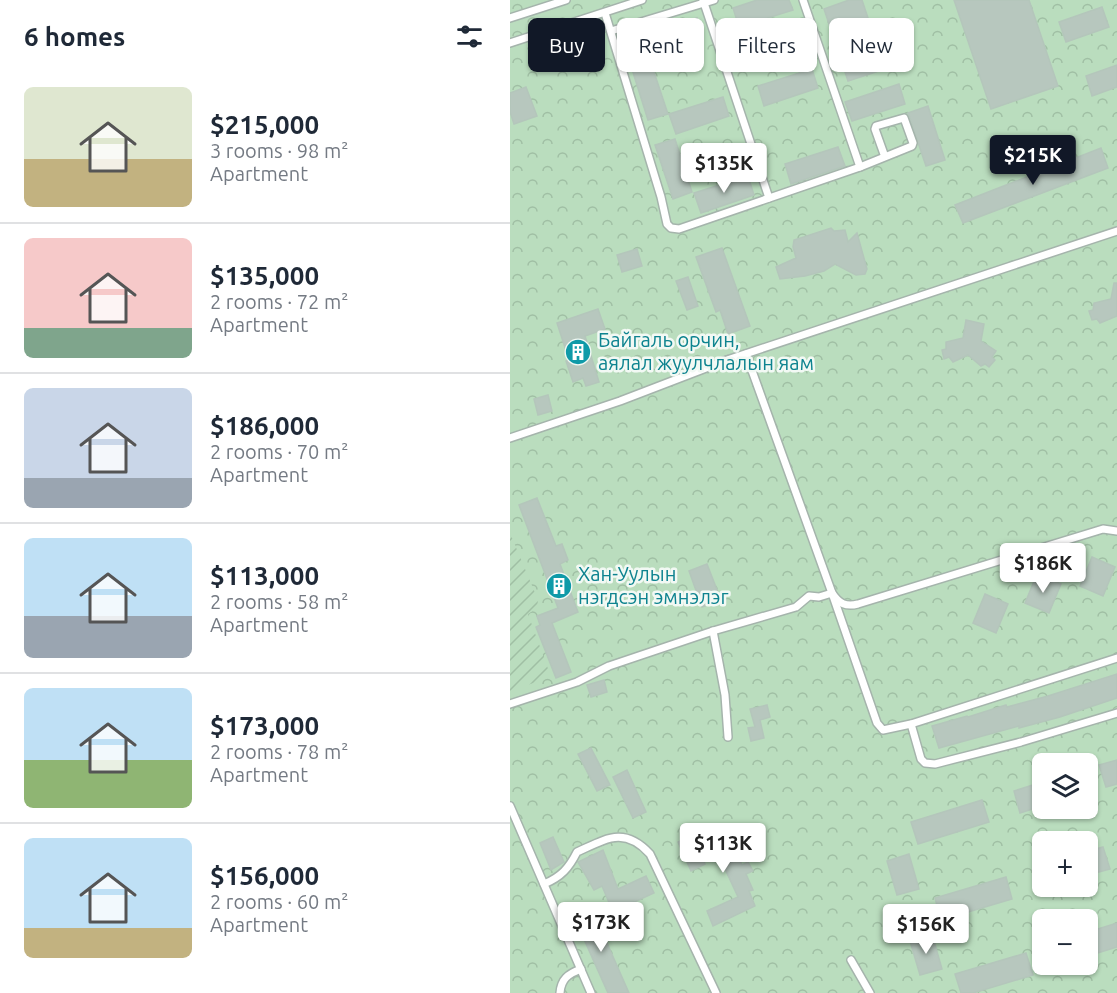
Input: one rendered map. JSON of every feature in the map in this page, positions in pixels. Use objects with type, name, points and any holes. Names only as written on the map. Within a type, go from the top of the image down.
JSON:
[{"type":"street","points":[[510,18],[566,0]]},
{"type":"street","points":[[510,43],[642,0]]},
{"type":"street","points":[[611,31],[714,0]]},
{"type":"street","points":[[803,0],[860,166]]},
{"type":"street","points":[[704,2],[769,198]]},
{"type":"street","points":[[605,13],[661,197],[667,225],[675,229],[769,198],[885,157],[912,146],[904,118],[876,126],[885,157]]},
{"type":"street","points":[[510,438],[620,401],[746,354],[1117,231]]},
{"type":"street","points":[[746,354],[877,723],[884,730],[911,724],[1117,658]]},
{"type":"street","points":[[831,593],[837,601],[843,604],[858,604],[1103,529],[1117,531]]},
{"type":"street","points":[[510,704],[577,682],[609,666],[713,631],[796,607],[809,596],[819,597],[831,593]]},
{"type":"street","points":[[713,631],[725,695],[728,736]]},
{"type":"street","points":[[911,724],[921,759],[935,764],[1021,742],[1117,712]]},
{"type":"street","points":[[510,806],[591,993]]},
{"type":"street","points":[[544,884],[564,873],[577,852],[606,839],[620,835],[640,843],[650,854],[716,993]]},
{"type":"street","points":[[851,960],[870,993]]},
{"type":"street","points":[[560,993],[563,980],[567,975],[581,969]]},
{"type":"green space","points":[[510,0],[1117,0],[1117,993],[510,993]]},
{"type":"green space","points":[[510,533],[538,600],[537,608],[528,614],[551,677],[510,691]]},
{"type":"building","points":[[757,0],[789,0],[793,10],[768,18],[736,18],[733,8]]},
{"type":"building","points":[[849,0],[862,0],[868,18],[829,18],[829,24],[824,9]]},
{"type":"building","points":[[954,0],[1029,0],[1058,86],[991,109]]},
{"type":"building","points":[[1102,7],[1109,27],[1066,42],[1059,22]]},
{"type":"building","points":[[1117,65],[1117,87],[1092,96],[1086,76]]},
{"type":"building","points":[[633,72],[654,72],[668,114],[648,120]]},
{"type":"building","points":[[802,72],[813,72],[818,88],[764,106],[758,86]]},
{"type":"building","points":[[845,72],[876,72],[848,81]]},
{"type":"building","points":[[899,84],[905,104],[852,121],[845,102]]},
{"type":"building","points":[[526,87],[537,116],[514,124],[510,112],[510,93]]},
{"type":"building","points":[[723,97],[729,116],[676,134],[669,114]]},
{"type":"building","points":[[928,106],[945,160],[926,166],[908,113]]},
{"type":"building","points":[[675,139],[692,192],[673,199],[655,145]]},
{"type":"building","points":[[838,147],[845,166],[791,184],[785,164]]},
{"type":"building","points":[[1101,148],[1108,168],[963,223],[955,205]]},
{"type":"building","points":[[748,176],[754,195],[701,213],[694,193]]},
{"type":"building","points":[[831,228],[834,231],[845,230],[848,242],[857,233],[867,269],[865,274],[856,275],[835,264],[824,271],[780,279],[776,267],[796,258],[794,240]]},
{"type":"building","points":[[722,248],[750,326],[728,334],[720,310],[716,312],[696,257]]},
{"type":"building","points":[[637,249],[642,266],[622,272],[617,255]]},
{"type":"building","points":[[688,277],[698,306],[687,310],[676,281]]},
{"type":"building","points":[[1114,283],[1117,283],[1117,316],[1100,323],[1097,319],[1092,320],[1089,311],[1093,310],[1094,303],[1111,299]]},
{"type":"building","name":"Байгаль орчин, аялал жуулчлалын яам","points":[[598,309],[605,329],[585,336],[599,382],[586,386],[583,378],[573,382],[566,361],[569,360],[557,323]]},
{"type":"building","points":[[966,320],[984,324],[981,341],[996,351],[992,357],[995,360],[989,367],[985,364],[981,366],[968,355],[953,362],[949,357],[944,359],[942,350],[946,349],[946,342],[963,338]]},
{"type":"building","points":[[548,395],[552,411],[538,415],[534,399]]},
{"type":"building","name":"Хан-Уулын нэгдсэн эмнэлэг","points":[[537,498],[556,546],[562,544],[568,560],[560,564],[578,612],[552,623],[571,672],[556,678],[536,627],[540,625],[537,616],[558,608],[519,505]]},
{"type":"building","points":[[1092,557],[1115,567],[1103,596],[1080,586]]},
{"type":"building","points":[[707,564],[721,600],[702,607],[689,571]]},
{"type":"building","points":[[1037,574],[1061,584],[1049,613],[1025,603]]},
{"type":"building","points":[[985,594],[1008,604],[996,633],[973,623]]},
{"type":"building","points":[[1117,674],[1117,698],[1060,717],[939,748],[932,726],[1006,705],[1007,707],[1048,696]]},
{"type":"building","points":[[604,680],[607,692],[591,697],[587,685]]},
{"type":"building","points":[[767,705],[770,717],[760,720],[764,738],[751,741],[748,728],[755,727],[750,709]]},
{"type":"building","points":[[591,748],[610,785],[597,791],[578,754]]},
{"type":"building","points":[[1117,760],[1117,784],[1106,787],[1099,765]]},
{"type":"building","points":[[627,770],[646,812],[633,818],[613,777]]},
{"type":"building","points":[[1032,785],[1032,809],[1020,813],[1014,791]]},
{"type":"building","points":[[982,800],[989,822],[918,844],[911,822]]},
{"type":"building","points":[[727,833],[742,865],[748,862],[753,871],[746,874],[753,890],[749,891],[755,906],[713,926],[707,911],[738,897],[718,854],[691,871],[678,842],[692,835],[699,851],[714,844],[712,840]]},
{"type":"building","points":[[553,837],[564,862],[551,870],[540,843]]},
{"type":"building","points":[[1103,847],[1110,869],[1098,872],[1098,848]]},
{"type":"building","points":[[603,850],[618,889],[646,876],[654,893],[613,912],[602,886],[594,890],[578,862]]},
{"type":"building","points":[[909,854],[919,889],[897,895],[887,861]]},
{"type":"building","points":[[1006,877],[1012,899],[941,920],[935,898]]},
{"type":"building","points":[[592,909],[629,993],[608,993],[574,917]]},
{"type":"building","points":[[1117,923],[1117,947],[1098,953],[1098,929]]},
{"type":"building","points":[[932,934],[942,969],[920,975],[910,941]]},
{"type":"building","points":[[1026,953],[1033,975],[973,993],[961,993],[955,974]]},
{"type":"place","name":"Байгаль орчин, аялал жуулчлалын яам","points":[[578,352]]},
{"type":"place","name":"Хан-Уулын нэгдсэн эмнэлэг","points":[[559,586]]}]
